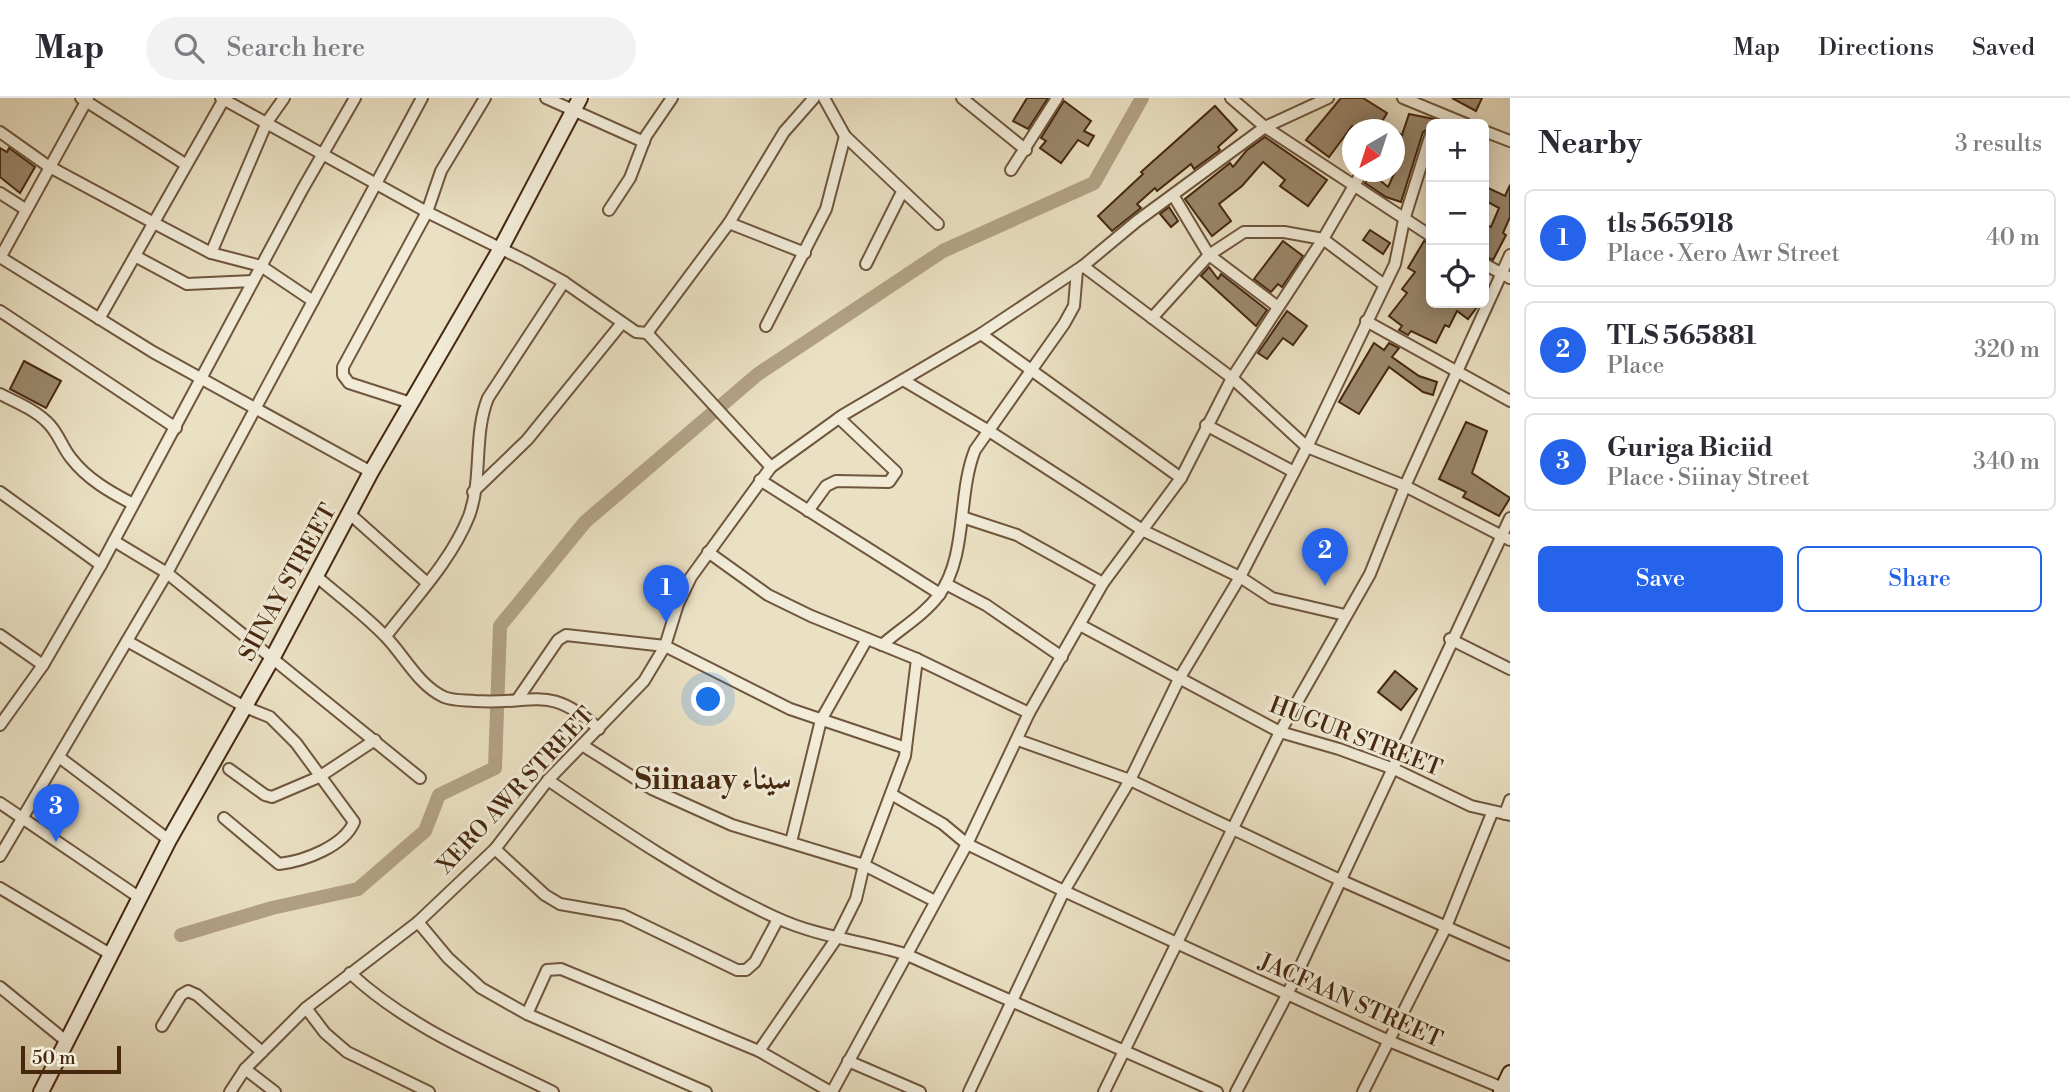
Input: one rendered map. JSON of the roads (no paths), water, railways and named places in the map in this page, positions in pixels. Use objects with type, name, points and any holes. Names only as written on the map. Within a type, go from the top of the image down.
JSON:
[{"type":"street","points":[[211,253],[267,122],[284,98]]},
{"type":"street","points":[[0,725],[43,665],[101,565],[302,190],[355,98]]},
{"type":"street","points":[[0,856],[167,573],[257,409],[375,181],[422,98]]},
{"type":"street","points":[[411,403],[349,383],[343,375],[343,367],[427,212],[440,171],[485,98]]},
{"type":"street","points":[[546,98],[644,142]]},
{"type":"street","name":"SIINAY STREET","points":[[41,1092],[169,840],[351,515],[371,472],[501,248],[580,98]]},
{"type":"street","points":[[609,210],[630,178],[644,142],[671,98]]},
{"type":"street","points":[[647,333],[729,223],[784,132],[814,98]]},
{"type":"street","points":[[824,98],[845,136],[938,224]]},
{"type":"street","points":[[962,98],[1026,150]]},
{"type":"street","points":[[1011,170],[1057,98]]},
{"type":"street","name":"XERO AWR STREET","points":[[230,1092],[245,1069],[306,1008],[418,922],[495,849],[548,780],[644,681],[665,646],[678,604],[708,552],[771,467],[839,418],[981,334],[1080,268],[1172,195],[1265,127],[1328,98]]},
{"type":"street","points":[[1404,98],[1436,119]]},
{"type":"street","points":[[185,164],[85,99],[0,258],[203,379],[371,472]]},
{"type":"street","points":[[99,318],[222,99],[427,212],[564,282],[636,332],[647,333],[771,467]]},
{"type":"street","points":[[1233,99],[1265,127],[1426,233]]},
{"type":"street","points":[[0,132],[48,166],[211,253],[261,266],[313,301]]},
{"type":"street","points":[[1489,133],[1510,141]]},
{"type":"street","points":[[766,326],[805,253],[832,191],[845,136]]},
{"type":"street","points":[[969,1092],[1064,891],[1130,780],[1179,679],[1240,577],[1307,447],[1399,252],[1404,220],[1426,150]]},
{"type":"street","points":[[527,1014],[547,970],[554,967],[759,1051],[831,1092],[967,844],[1029,713],[1103,583],[1181,478],[1232,378],[1323,239],[1356,182]]},
{"type":"street","points":[[866,264],[902,192]]},
{"type":"street","points":[[0,193],[25,209]]},
{"type":"street","points":[[1172,195],[1209,255],[1278,307]]},
{"type":"street","points":[[729,223],[805,253]]},
{"type":"street","points":[[1152,318],[1209,255],[1244,232],[1284,232],[1323,239],[1383,285]]},
{"type":"street","points":[[1104,1092],[1280,732],[1370,573],[1455,373],[1506,276],[1510,255]]},
{"type":"street","points":[[135,256],[187,284],[253,281]]},
{"type":"street","points":[[1489,267],[1506,276]]},
{"type":"street","points":[[882,645],[943,589],[962,517],[970,464],[989,431],[1074,306],[1080,268],[1232,378],[1307,447],[1405,486],[1506,538]]},
{"type":"street","points":[[386,636],[426,582],[439,570],[469,515],[480,455],[482,413],[488,398],[564,282]]},
{"type":"street","points":[[0,311],[176,428]]},
{"type":"street","points":[[1366,321],[1455,373],[1510,401]]},
{"type":"street","points":[[473,492],[527,440],[622,323]]},
{"type":"street","points":[[981,334],[1181,478]]},
{"type":"street","points":[[903,380],[989,431],[1144,531],[1240,577],[1272,598],[1345,615]]},
{"type":"street","points":[[0,394],[45,419],[85,472],[105,490],[133,504]]},
{"type":"street","points":[[808,511],[826,486],[836,481],[889,482],[896,472],[839,418]]},
{"type":"street","points":[[1206,425],[1294,472]]},
{"type":"street","points":[[760,480],[943,589],[986,605],[1062,657]]},
{"type":"street","points":[[0,492],[101,565]]},
{"type":"street","points":[[351,515],[426,582]]},
{"type":"street","points":[[962,517],[1017,535],[1103,583]]},
{"type":"street","points":[[1236,1092],[1287,995],[1394,769],[1450,639],[1506,538],[1510,518]]},
{"type":"street","points":[[114,541],[167,573],[420,778]]},
{"type":"street","points":[[708,552],[768,595],[917,659],[1029,713]]},
{"type":"street","points":[[316,576],[386,636],[406,663],[437,693],[453,699],[478,701],[551,698],[582,714],[599,729]]},
{"type":"street","name":"HUGUR STREET","points":[[1080,625],[1280,732],[1339,748],[1394,769],[1492,813],[1508,815]]},
{"type":"street","points":[[0,635],[43,665]]},
{"type":"street","points":[[512,701],[558,640],[566,635],[665,646],[780,705],[906,748]]},
{"type":"street","points":[[791,842],[821,720],[867,639]]},
{"type":"street","points":[[1450,639],[1510,669]]},
{"type":"street","points":[[127,641],[245,707],[270,717],[296,743],[354,822],[349,835],[317,853],[279,864],[224,818]]},
{"type":"street","points":[[759,1051],[836,939],[856,900],[864,865],[906,748],[917,659]]},
{"type":"street","points":[[229,769],[265,795],[272,797],[319,777],[375,740]]},
{"type":"street","points":[[1018,740],[1130,780],[1340,880],[1510,955]]},
{"type":"street","points":[[583,746],[652,789],[732,825],[864,865],[935,901]]},
{"type":"street","points":[[59,757],[169,840]]},
{"type":"street","points":[[548,780],[625,833],[778,919],[836,939],[866,942],[905,954],[1123,1053],[1217,1092]]},
{"type":"street","name":"JACFAAN STREET","points":[[891,794],[943,824],[967,844],[1064,891],[1287,995],[1504,1090]]},
{"type":"street","points":[[1508,815],[1510,800]]},
{"type":"street","points":[[0,803],[140,898]]},
{"type":"street","points":[[1363,1092],[1446,927],[1492,813]]},
{"type":"street","points":[[495,849],[545,895],[559,904],[623,915],[737,970],[746,970],[754,962],[778,919]]},
{"type":"street","points":[[0,888],[110,954]]},
{"type":"street","points":[[418,922],[448,958],[481,988],[527,1014],[706,1092]]},
{"type":"street","points":[[350,973],[415,1023],[553,1092]]},
{"type":"street","points":[[0,987],[66,1041]]},
{"type":"street","points":[[162,1027],[181,995],[188,991],[197,995],[262,1052]]},
{"type":"street","points":[[306,1008],[325,1033],[347,1052],[429,1092]]},
{"type":"street","points":[[849,1061],[920,1092]]},
{"type":"street","points":[[245,1069],[275,1092]]},
{"type":"street","points":[[1504,1090],[1510,1073]]},
{"type":"waterway","points":[[181,935],[272,908],[358,889],[425,831],[439,795],[495,768],[500,626],[585,522],[758,374],[943,251],[1094,183],[1142,98]]},
{"type":"place","name":"TLS 565881","points":[[1325,586]]},
{"type":"place","name":"tls 565918","points":[[666,623]]},
{"type":"place","name":"Guriga Biciid","points":[[56,842]]},
{"type":"district","name":"Siinaay سيناء","points":[[713,779]]}]
